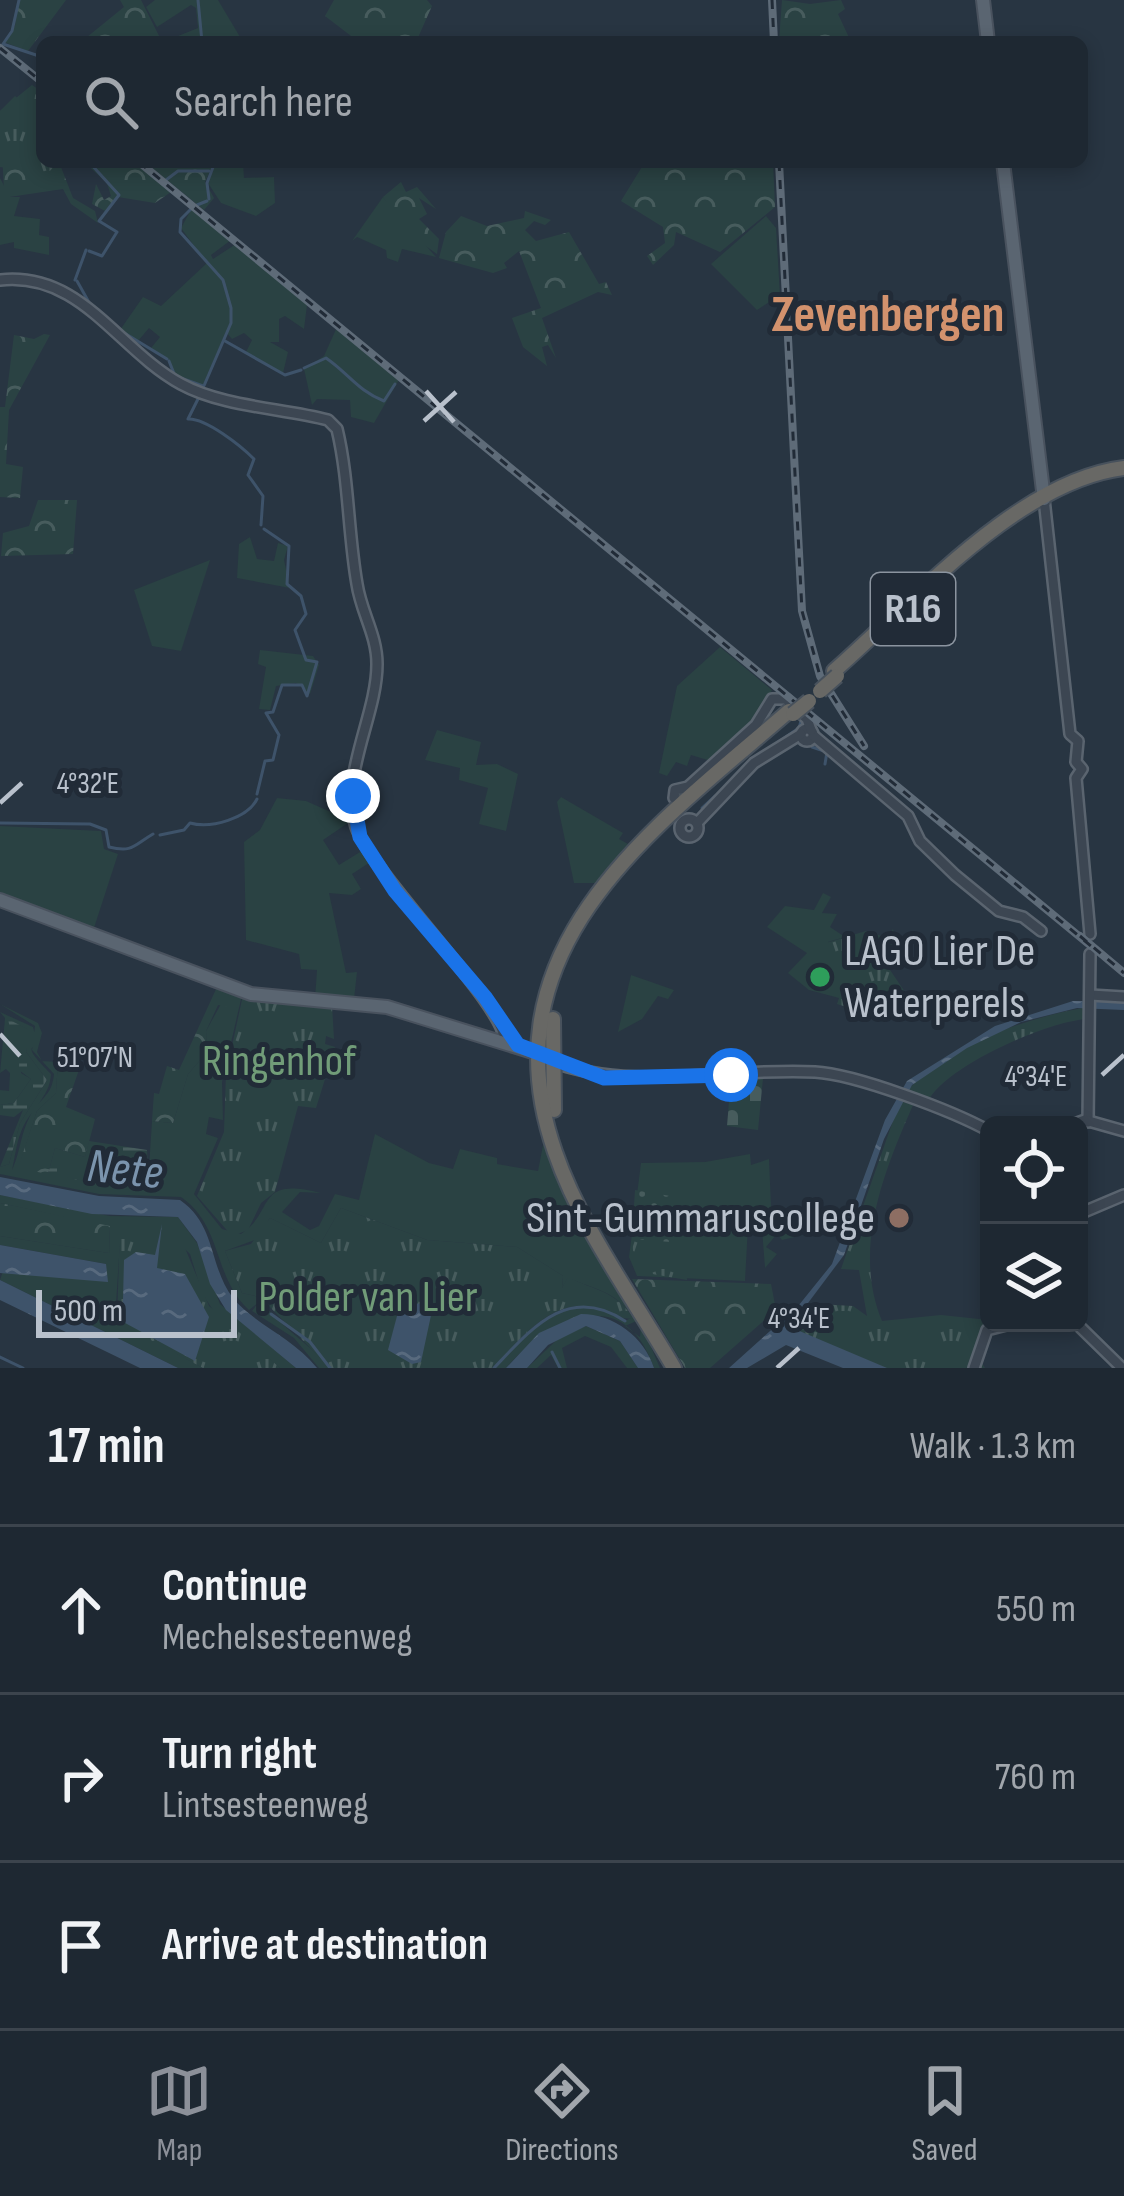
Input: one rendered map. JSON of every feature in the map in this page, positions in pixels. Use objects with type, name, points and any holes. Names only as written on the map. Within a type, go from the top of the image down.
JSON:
[{"type":"highway","name":"R16","points":[[540,1055],[569,947],[615,875],[686,814],[792,708],[1043,492],[1124,470]]},
{"type":"highway","name":"R16","points":[[677,1368],[567,1173],[540,1055],[555,972],[574,928],[613,869],[686,814]]},
{"type":"main road","points":[[987,0],[991,36]]},
{"type":"main road","points":[[1007,168],[1043,492]]},
{"type":"main road","points":[[0,901],[133,945],[251,994],[387,1007],[540,1055]]},
{"type":"street","points":[[0,280],[26,278],[60,287],[180,383],[332,422],[339,434],[357,587],[376,647],[375,689],[354,787],[357,830],[409,910],[540,1055],[616,1079],[681,1072],[819,1072],[980,1128]]},
{"type":"street","points":[[1043,492],[1072,739],[1078,742],[1076,762],[1082,770],[1076,774],[1090,934]]},
{"type":"street","points":[[807,735],[754,764],[686,814],[675,790],[688,787],[756,725],[775,700],[792,708],[807,735],[832,750],[908,816],[938,859],[999,911],[1023,917],[1041,932]]},
{"type":"street","points":[[1090,954],[1088,1122],[1124,1131]]},
{"type":"street","points":[[1090,1001],[1124,997]]},
{"type":"street","points":[[1088,1210],[1124,1195]]},
{"type":"street","points":[[974,1368],[987,1332]]},
{"type":"street","points":[[1084,1332],[1122,1368]]},
{"type":"green space","points":[[18,0],[66,0],[28,51],[4,42],[15,26]]},
{"type":"green space","points":[[120,0],[141,0],[159,36],[88,36],[124,7]]},
{"type":"green space","points":[[155,0],[218,0],[239,36],[178,36],[198,28],[196,8],[191,5],[157,27],[146,7]]},
{"type":"green space","points":[[334,0],[427,0],[432,6],[419,36],[351,36],[325,16]]},
{"type":"green space","points":[[782,0],[810,4],[841,0],[845,9],[838,14],[848,36],[779,36]]},
{"type":"green space","points":[[32,85],[36,88],[36,168],[61,168],[73,198],[95,211],[98,223],[71,204],[63,189],[9,197],[4,190],[0,111]]},
{"type":"green space","points":[[15,96],[36,115],[36,168],[52,168],[49,172],[0,167],[0,111]]},
{"type":"green space","points":[[91,168],[141,168],[171,192],[155,203],[118,197],[107,212],[92,204],[96,184],[104,200],[111,196],[107,183]]},
{"type":"green space","points":[[152,168],[211,168],[205,182],[214,198],[204,210]]},
{"type":"green space","points":[[214,168],[243,168],[244,178],[274,177],[275,203],[256,216],[221,203],[208,183]]},
{"type":"green space","points":[[641,168],[773,168],[775,207],[720,252],[676,232],[674,245],[653,265],[647,256],[665,243],[663,227],[621,201]]},
{"type":"green space","points":[[0,178],[10,197],[20,197],[14,216],[40,219],[39,235],[49,237],[49,255],[14,248],[14,242],[0,245]]},
{"type":"green space","points":[[401,182],[406,192],[417,187],[436,209],[419,198],[427,214],[419,219],[439,239],[437,254],[412,236],[383,197]]},
{"type":"green space","points":[[383,197],[436,257],[402,249],[398,262],[387,258],[386,250],[357,237],[352,241]]},
{"type":"green space","points":[[192,208],[231,240],[211,255],[213,259],[236,244],[307,305],[304,329],[285,316],[279,319],[279,342],[270,342],[288,352],[283,373],[245,354],[252,340],[244,333],[232,339],[226,332],[203,385],[175,376],[169,360],[151,348],[160,337],[149,328],[138,341],[120,330],[143,297],[161,306],[207,263],[181,228]]},
{"type":"green space","points":[[525,211],[551,220],[545,225],[534,221],[525,230],[536,241],[569,232],[599,284],[606,282],[612,295],[598,292],[542,318],[556,358],[548,345],[542,347],[547,366],[523,347],[512,318],[541,308],[519,251],[504,263],[507,268],[493,273],[439,258],[446,232],[461,216],[487,226],[524,218]]},
{"type":"green space","points":[[766,216],[776,228],[780,295],[757,310],[711,264]]},
{"type":"green space","points":[[337,327],[400,378],[374,423],[351,417],[350,400],[317,399],[312,405],[304,369],[324,356]]},
{"type":"green space","points":[[14,335],[34,339],[50,335],[9,410],[6,464],[23,467],[20,498],[0,497],[0,407],[5,407]]},
{"type":"green space","points":[[38,500],[77,500],[73,554],[1,556],[3,533],[29,526]]},
{"type":"green space","points":[[250,537],[257,559],[274,561],[278,543],[288,546],[284,560],[290,588],[237,578],[239,544]]},
{"type":"green space","points":[[210,560],[181,651],[152,646],[134,590]]},
{"type":"green space","points":[[720,647],[772,690],[757,719],[711,761],[691,755],[687,766],[676,762],[667,776],[659,773],[677,686]]},
{"type":"green space","points":[[260,650],[313,656],[319,665],[310,694],[296,683],[276,686],[270,710],[259,709],[266,667],[258,664]]},
{"type":"green space","points":[[437,730],[481,742],[476,765],[497,764],[518,774],[506,831],[479,824],[488,788],[459,780],[460,768],[425,760]]},
{"type":"green space","points":[[561,797],[623,833],[619,839],[628,844],[595,883],[574,883],[557,802]]},
{"type":"green space","points":[[277,798],[306,801],[351,821],[323,840],[339,865],[365,849],[372,861],[352,874],[361,889],[352,895],[329,893],[346,973],[357,972],[354,999],[315,999],[317,970],[301,969],[299,954],[246,940],[244,842],[260,830]]},
{"type":"green space","points":[[0,826],[101,831],[104,849],[118,854],[93,931],[0,896]]},
{"type":"green space","points":[[823,893],[831,897],[822,913],[837,914],[830,927],[845,937],[828,942],[869,1006],[809,990],[788,973],[807,953],[767,927],[785,906],[814,910]]},
{"type":"green space","points":[[893,929],[898,951],[890,970],[907,995],[875,1016],[837,1004],[847,975],[826,943],[866,931],[888,938]]},
{"type":"green space","points":[[631,975],[674,990],[668,999],[658,996],[642,1019],[618,1032]]},
{"type":"green space","points":[[218,985],[242,994],[239,1008],[218,1005],[206,1031],[207,1052],[188,1074],[173,1123],[152,1121],[154,1093],[159,1094],[167,1066],[179,1070]]},
{"type":"green space","name":"Ringenhof","points":[[243,995],[291,1005],[332,1006],[334,1039],[326,1036],[325,1044],[335,1047],[316,1108],[298,1106],[275,1192],[261,1203],[248,1230],[232,1236],[197,1196],[224,1132],[226,1074]]},
{"type":"green space","points":[[222,1002],[239,1008],[222,1082],[223,1120],[209,1117],[206,1134],[218,1138],[194,1194],[222,1229],[241,1234],[269,1198],[285,1189],[321,1193],[300,1192],[282,1212],[310,1230],[319,1226],[335,1194],[359,1200],[375,1134],[429,1163],[453,1169],[460,1149],[497,1158],[497,1164],[538,1171],[545,1135],[639,1320],[626,1326],[605,1317],[564,1323],[523,1350],[506,1368],[494,1368],[537,1326],[568,1309],[605,1311],[625,1321],[633,1317],[619,1301],[596,1288],[568,1278],[562,1288],[563,1276],[517,1247],[427,1240],[341,1208],[321,1243],[270,1218],[257,1239],[225,1251],[242,1293],[260,1297],[330,1368],[319,1368],[294,1338],[252,1311],[258,1303],[249,1310],[237,1297],[204,1222],[181,1197],[99,1194],[0,1174],[0,1167],[9,1164],[20,1123],[47,1080],[26,1052],[28,1030],[13,1022],[20,1035],[21,1073],[31,1079],[14,1103],[0,1105],[0,1090],[9,1091],[10,1073],[6,1069],[0,1073],[5,1018],[0,1012],[33,1027],[34,1033],[35,1026],[0,1004],[38,1023],[42,1033],[37,1052],[42,1061],[58,1062],[56,1093],[37,1111],[19,1167],[100,1184],[148,1183],[152,1121],[173,1123],[188,1074],[207,1052],[206,1031]],"holes":[[[32,1050],[54,1074],[50,1089],[39,1104],[51,1074]]]},
{"type":"green space","points":[[1083,1008],[1086,1019],[1023,1037],[974,1061],[937,1089],[927,1103],[904,1094],[942,1062],[987,1037]]},
{"type":"green space","points":[[8,1019],[31,1031],[26,1052],[47,1080],[20,1123],[9,1164],[0,1167],[23,1110],[14,1117],[0,1115],[0,1105],[14,1103],[31,1079],[19,1070],[20,1035],[11,1033]]},
{"type":"green space","points":[[70,1053],[81,1064],[66,1107],[95,1119],[85,1157],[55,1148],[48,1174],[18,1168],[37,1111],[56,1093],[58,1062]]},
{"type":"green space","points":[[731,1078],[763,1078],[758,1130],[727,1126]]},
{"type":"green space","points":[[900,1101],[913,1105],[875,1211],[870,1266],[874,1294],[882,1321],[941,1315],[980,1319],[980,1332],[984,1332],[976,1354],[985,1368],[886,1368],[793,1329],[818,1304],[853,1306],[867,1316],[859,1270],[841,1269]]},
{"type":"green space","points":[[89,1141],[147,1150],[149,1184],[100,1184],[48,1174],[55,1148],[85,1157]]},
{"type":"green space","points":[[750,1154],[751,1165],[769,1159],[771,1206],[783,1206],[787,1232],[803,1235],[782,1240],[777,1234],[766,1247],[777,1254],[765,1268],[762,1229],[748,1226],[745,1281],[637,1276],[629,1257],[641,1163],[705,1162]]},
{"type":"green space","points":[[635,1190],[670,1196],[671,1242],[632,1239]]},
{"type":"green space","points":[[0,1195],[110,1216],[178,1217],[197,1243],[220,1304],[296,1368],[280,1368],[216,1315],[202,1293],[190,1254],[161,1226],[121,1228],[115,1319],[203,1368],[178,1368],[0,1280],[3,1271],[106,1264],[0,1245],[0,1236],[109,1253],[110,1227],[0,1203]]},
{"type":"green space","points":[[0,1203],[110,1226],[109,1253],[0,1236]]},
{"type":"green space","name":"Polder van Lier","points":[[341,1208],[427,1240],[517,1247],[563,1276],[562,1288],[568,1277],[612,1296],[633,1318],[598,1308],[566,1308],[539,1322],[494,1368],[330,1368],[260,1297],[242,1293],[225,1251],[251,1244],[270,1218],[321,1243]]},
{"type":"green space","points":[[163,1224],[180,1236],[209,1306],[280,1368],[203,1368],[117,1322],[120,1227]]},
{"type":"green space","points":[[632,1239],[671,1242],[672,1260],[685,1262],[687,1280],[635,1271]]},
{"type":"green space","points":[[632,1279],[771,1284],[776,1310],[710,1368],[685,1368]]},
{"type":"green space","points":[[641,1324],[660,1368],[654,1368],[641,1341],[629,1329],[640,1337]]},
{"type":"green space","points":[[586,1326],[620,1341],[638,1368],[627,1368],[611,1347],[585,1336],[562,1348],[567,1368],[558,1368],[551,1355],[537,1368],[527,1368],[561,1336]]},
{"type":"water","points":[[1073,1001],[1124,1002],[1124,1010],[1077,1008],[1021,1022],[967,1048],[912,1085],[884,1139],[844,1255],[790,1327],[887,1368],[843,1368],[786,1345],[747,1368],[729,1368],[799,1305],[832,1264],[885,1120],[907,1081],[995,1026]]},
{"type":"water","points":[[0,1177],[99,1196],[180,1200],[200,1222],[233,1298],[317,1368],[296,1368],[226,1310],[210,1284],[197,1242],[178,1217],[92,1214],[0,1195]]},
{"type":"water","points":[[162,1224],[157,1268],[185,1274],[209,1317],[195,1361],[116,1318],[123,1301],[124,1260],[136,1252],[155,1255]]},
{"type":"water","points":[[0,1245],[106,1264],[108,1282],[0,1273]]},
{"type":"water","points":[[0,1280],[178,1368],[140,1368],[0,1300]]},
{"type":"water","points":[[401,1301],[433,1306],[421,1362],[412,1364],[388,1350]]},
{"type":"water","points":[[581,1314],[605,1318],[626,1329],[643,1346],[654,1368],[638,1368],[620,1341],[586,1326],[548,1345],[527,1368],[506,1368],[539,1333]]},
{"type":"waterway","points":[[19,0],[12,31],[3,44],[36,55]]},
{"type":"waterway","points":[[198,0],[201,36]]},
{"type":"waterway","points":[[89,251],[102,256],[117,232],[99,221],[119,195],[94,168]]},
{"type":"waterway","points":[[209,199],[207,183],[213,168]]},
{"type":"waterway","points":[[166,180],[178,171],[209,171]]},
{"type":"waterway","points":[[197,205],[207,201]]},
{"type":"waterway","points":[[192,208],[181,219],[180,232],[223,280],[231,308],[231,323],[203,388]]},
{"type":"waterway","points":[[75,280],[86,250]]},
{"type":"waterway","points":[[77,281],[91,306]]},
{"type":"waterway","points":[[121,331],[167,359]]},
{"type":"waterway","points":[[225,341],[285,375],[301,370]]},
{"type":"waterway","points":[[304,368],[326,358],[384,401],[395,384]]},
{"type":"waterway","points":[[169,361],[175,376],[203,386]]},
{"type":"waterway","points":[[199,397],[188,419],[213,428],[254,459],[248,475],[263,496],[261,525]]},
{"type":"waterway","points":[[257,794],[265,761],[273,760],[279,735],[266,713],[273,712],[282,685],[302,685],[307,696],[317,662],[306,660],[295,630],[306,614],[301,596],[287,584],[289,546],[264,529]]},
{"type":"waterway","points":[[765,751],[799,728],[801,721]]},
{"type":"waterway","points":[[799,742],[811,743]]},
{"type":"waterway","points":[[812,747],[827,752],[825,764]]},
{"type":"waterway","points":[[702,808],[715,796]]},
{"type":"waterway","points":[[160,835],[184,830],[190,823],[228,820],[246,812],[257,799]]},
{"type":"waterway","points":[[0,823],[90,824],[106,830],[109,847],[117,849],[133,847],[153,834]]},
{"type":"waterway","points":[[494,1368],[537,1326],[568,1309],[586,1307],[625,1321]]},
{"type":"waterway","points":[[271,1314],[310,1342],[330,1368]]},
{"type":"waterway","points":[[552,1352],[560,1368]]},
{"type":"waterway","points":[[0,1357],[23,1368]]},
{"type":"railway","points":[[772,0],[774,36]]},
{"type":"railway","points":[[0,48],[36,77]]},
{"type":"railway","points":[[146,168],[1091,946]]},
{"type":"railway","points":[[779,168],[802,611],[820,676],[864,746]]},
{"type":"railway","points":[[1080,936],[1124,973]]},
{"type":"place","name":"LAGO Lier De Waterperels","points":[[820,977]]},
{"type":"place","name":"Sint-Gummaruscollege","points":[[899,1218]]},
{"type":"district","name":"Zevenbergen","points":[[888,315]]},
{"type":"route","points":[[353,796],[360,837],[395,891],[485,997],[518,1045],[604,1078],[681,1072],[731,1075]]},
{"type":"water label","name":"Nete","points":[[125,1170]]}]
